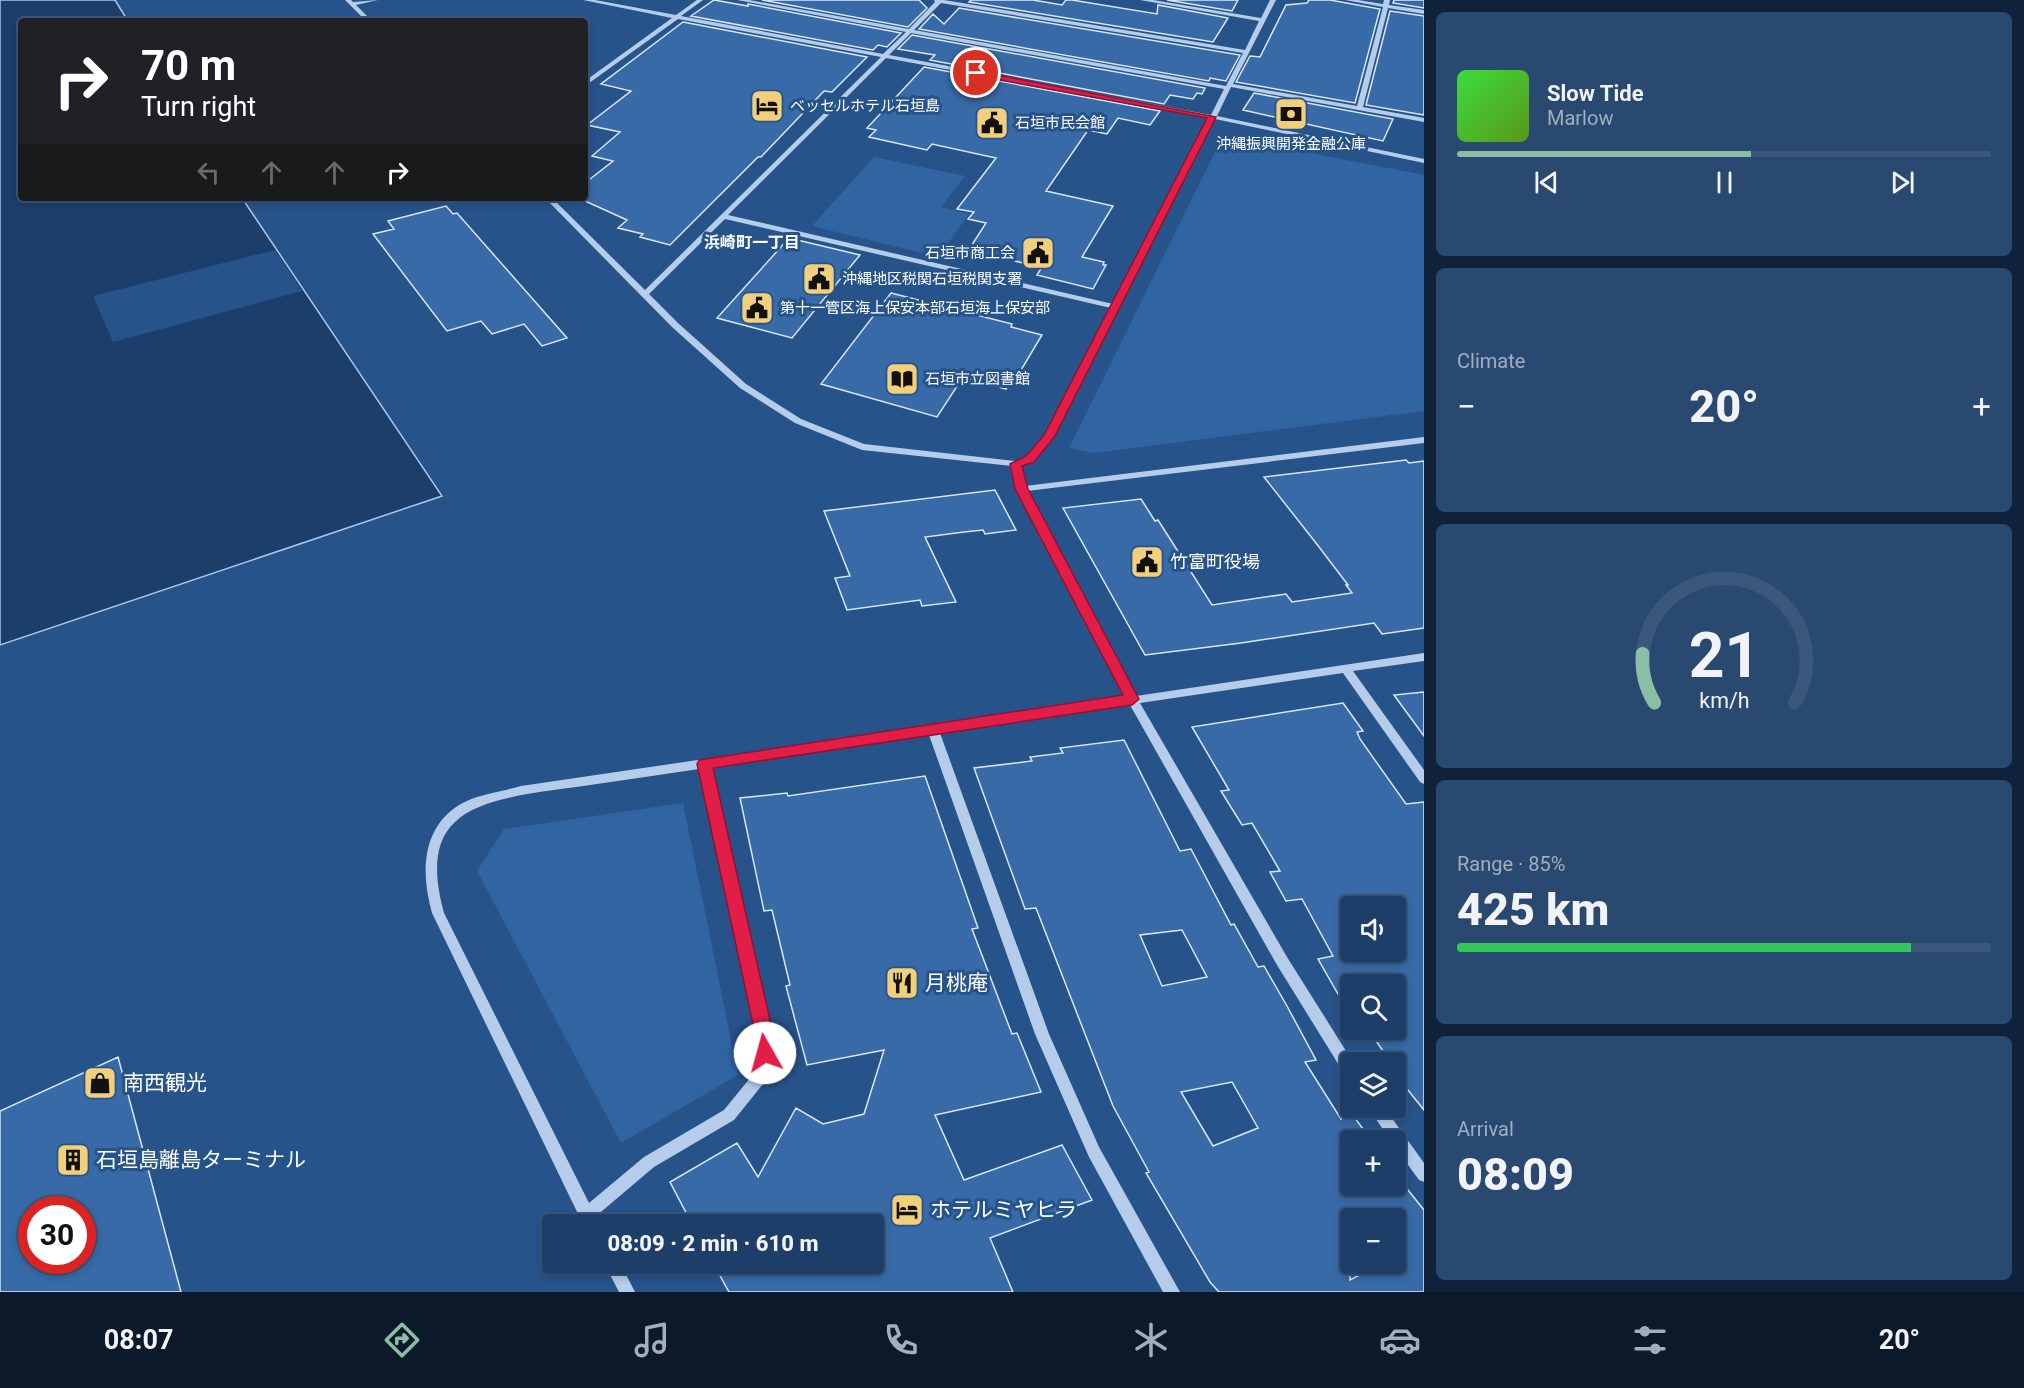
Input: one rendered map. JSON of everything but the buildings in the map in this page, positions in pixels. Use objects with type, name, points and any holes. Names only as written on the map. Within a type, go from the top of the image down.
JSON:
[{"type":"street","points":[[350,2],[375,0]]},
{"type":"street","points":[[586,0],[1212,117],[1424,161]]},
{"type":"street","points":[[588,82],[700,0]]},
{"type":"street","points":[[740,0],[1424,120]]},
{"type":"street","points":[[644,295],[885,57],[938,0],[1247,52]]},
{"type":"street","points":[[1143,0],[1262,20]]},
{"type":"street","points":[[551,201],[644,295],[742,386],[798,421],[862,447],[1016,464],[1030,459],[1049,436],[1273,0]]},
{"type":"street","points":[[1348,0],[1387,3],[1424,12]]},
{"type":"street","points":[[350,2],[366,18]]},
{"type":"street","points":[[1360,108],[1387,3]]},
{"type":"street","points":[[722,216],[1116,307]]},
{"type":"street","points":[[1022,489],[1424,441]]},
{"type":"street","points":[[1016,464],[1022,489],[1132,699],[1282,961],[1340,1054]]},
{"type":"street","points":[[586,1214],[438,913],[431,892],[430,870],[434,840],[462,809],[521,791],[1424,657]]},
{"type":"street","points":[[1345,668],[1424,779]]},
{"type":"street","points":[[933,730],[1042,1034],[1094,1152],[1172,1292]]},
{"type":"street","points":[[595,1214],[650,1162],[729,1115],[766,1069],[765,1038],[704,764]]},
{"type":"street","points":[[1383,1118],[1424,1175]]},
{"type":"street","points":[[618,1274],[627,1292]]},
{"type":"shaded area","points":[[0,0],[115,0],[126,18],[18,18],[18,201],[244,201],[442,496],[0,645]]},
{"type":"shaded area","points":[[1232,138],[1424,175],[1424,411],[1094,453],[1069,448],[1221,140]]},
{"type":"shaded area","points":[[874,157],[965,176],[941,207],[969,214],[938,257],[812,226]]},
{"type":"shaded area","points":[[683,803],[738,1075],[621,1143],[477,871],[504,829]]},
{"type":"pier","points":[[275,250],[302,291],[113,342],[93,296]]},
{"type":"place","name":"ベッセルホテル石垣島","points":[[767,106]]},
{"type":"place","name":"沖縄振興開発金融公庫","points":[[1291,114]]},
{"type":"place","name":"石垣市民会館","points":[[992,123]]},
{"type":"place","name":"石垣市商工会","points":[[1038,253]]},
{"type":"place","name":"沖縄地区税関石垣税関支署","points":[[819,279]]},
{"type":"place","name":"第十一管区海上保安本部石垣海上保安部","points":[[757,308]]},
{"type":"place","name":"石垣市立図書館","points":[[902,379]]},
{"type":"place","name":"竹富町役場","points":[[1147,562]]},
{"type":"place","name":"月桃庵","points":[[902,983]]},
{"type":"place","name":"南西観光","points":[[100,1083]]},
{"type":"place","name":"石垣島離島ターミナル","points":[[73,1160]]},
{"type":"place","name":"ホテルミヤヒラ","points":[[907,1210]]},
{"type":"district","name":"浜崎町一丁目","points":[[752,242]]},
{"type":"route","points":[[765,1053],[765,1038],[704,764],[1132,699],[1022,489],[1016,464],[1030,459],[1039,451],[1049,436],[1212,117],[976,73]]}]
